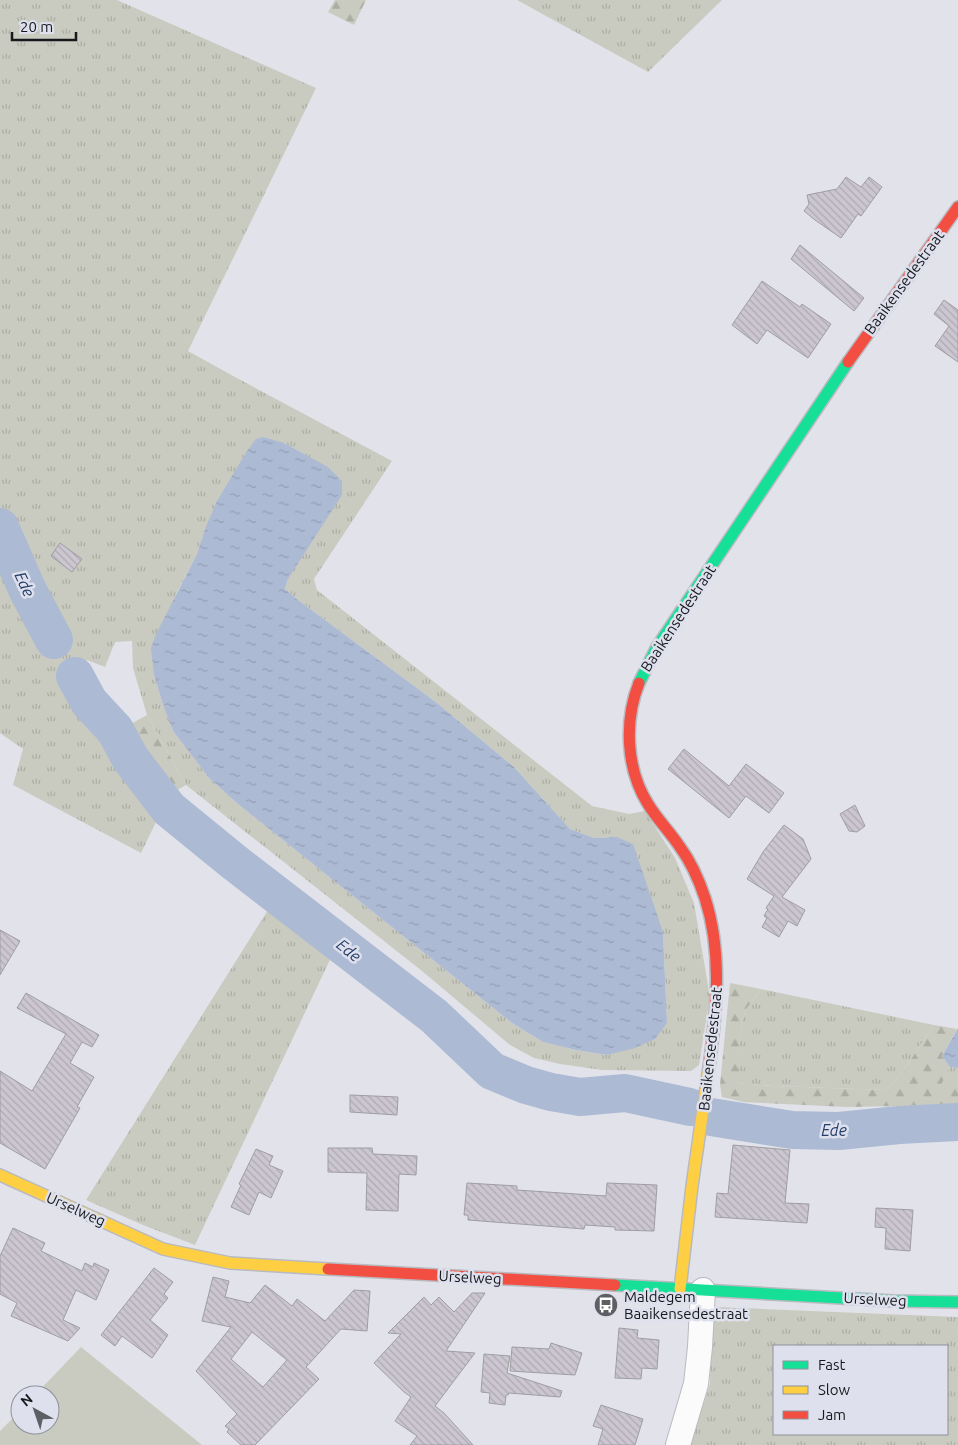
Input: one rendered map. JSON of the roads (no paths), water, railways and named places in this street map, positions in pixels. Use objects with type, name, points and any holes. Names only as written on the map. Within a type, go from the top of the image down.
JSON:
[{"type":"street","name":"Baaikensedestraat","points":[[692,1289],[692,1179],[716,1014],[718,991],[716,947],[709,911],[690,863],[643,795],[636,778],[629,742],[628,725],[634,694],[647,662],[662,639],[852,355],[958,207]]},
{"type":"street","name":"Urselweg","points":[[0,1175],[164,1249],[230,1263],[894,1301],[958,1302]]},
{"type":"street","points":[[678,1445],[696,1384],[700,1347],[692,1289]]},
{"type":"water","points":[[263,437],[284,443],[328,467],[342,481],[342,495],[288,579],[285,589],[437,703],[514,767],[570,829],[594,838],[617,837],[633,844],[663,932],[667,1023],[655,1039],[635,1048],[607,1055],[543,1042],[512,1023],[238,804],[209,778],[173,731],[154,675],[151,648],[156,634],[197,554],[217,501],[247,451],[256,439]]},
{"type":"water","points":[[958,1028],[958,1068],[950,1067],[942,1056]]},
{"type":"waterway","name":"Ede","points":[[0,527],[27,589],[54,640]]},
{"type":"waterway","name":"Ede","points":[[75,676],[89,702],[115,730],[130,758],[169,809],[234,862],[434,1016],[492,1071],[526,1085],[551,1092],[580,1097],[625,1093],[690,1107]]},
{"type":"waterway","name":"Ede","points":[[711,1117],[792,1130],[839,1131],[958,1122]]},
{"type":"place","name":"Maldegem Baaikensedestraat","points":[[606,1305]]}]
